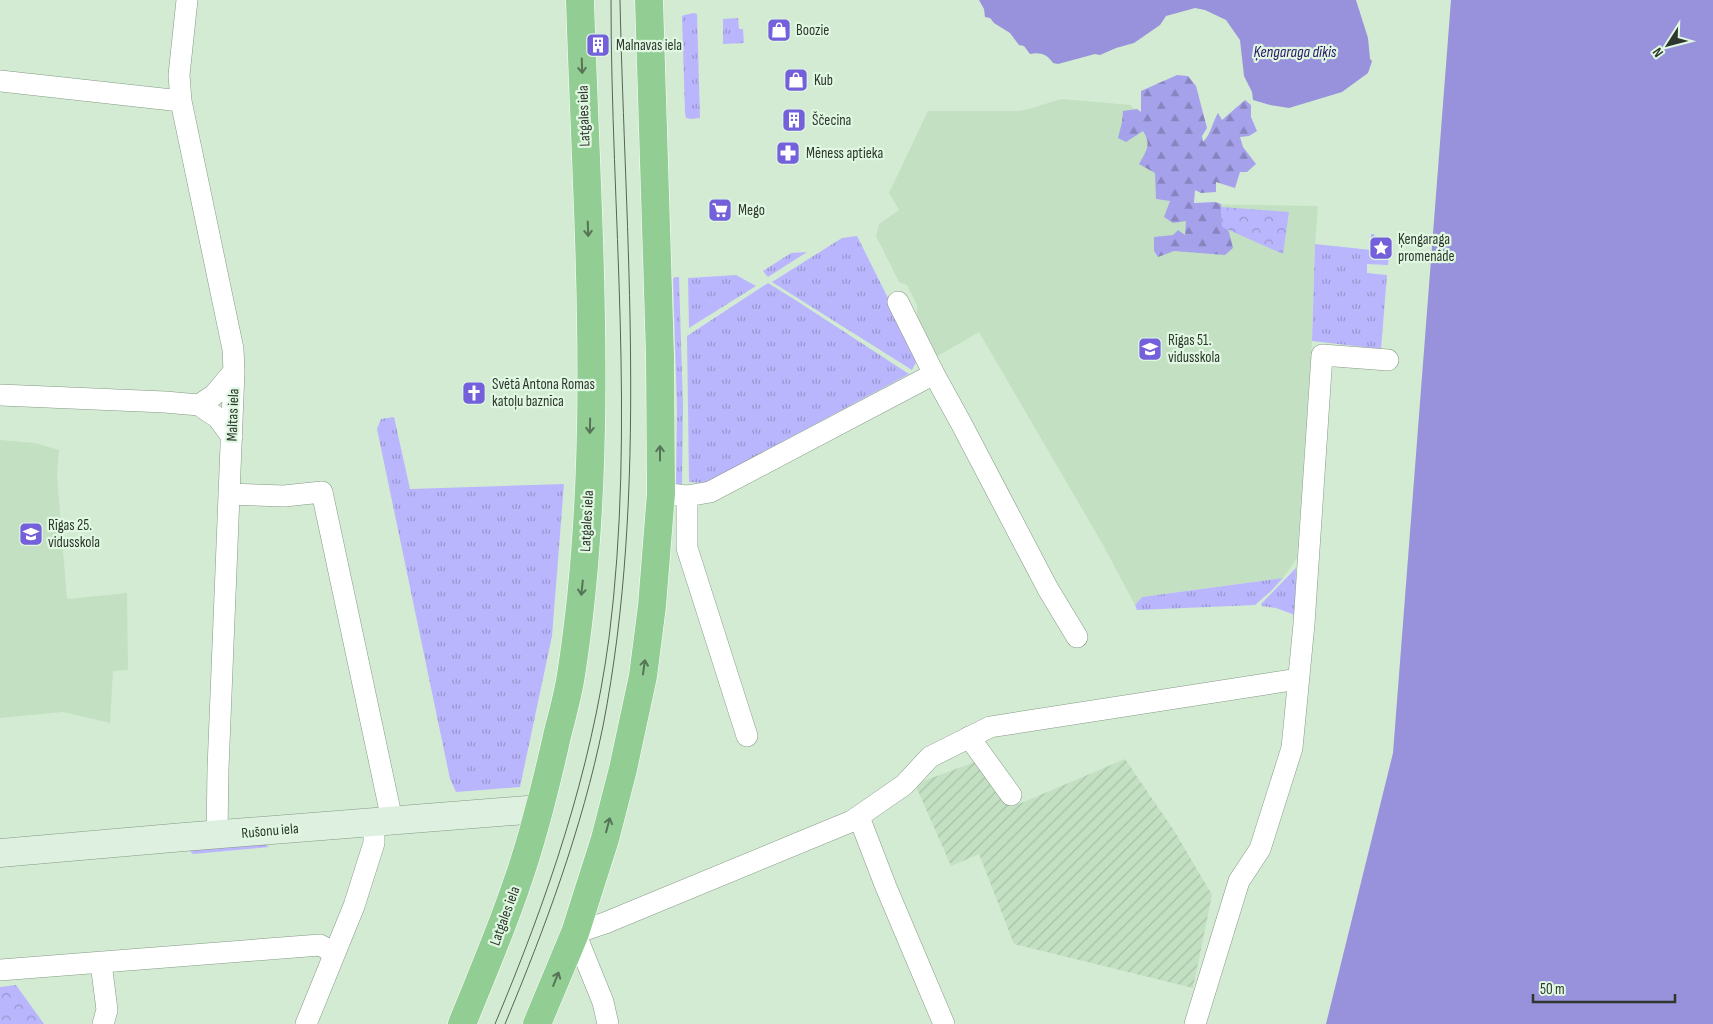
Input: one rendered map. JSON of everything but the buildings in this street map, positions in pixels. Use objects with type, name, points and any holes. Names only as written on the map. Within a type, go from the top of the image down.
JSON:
[{"type":"highway","name":"Latgales iela","points":[[462,1024],[490,958],[518,882],[539,809],[571,678],[580,608],[587,539],[592,348],[580,0]]},
{"type":"highway","points":[[538,1024],[575,932],[605,839],[623,769],[643,676],[652,606],[674,495],[659,308],[649,0]]},
{"type":"street","name":"Maltas iela","points":[[187,0],[179,75],[181,101],[233,349],[234,371],[217,835]]},
{"type":"street","points":[[0,81],[181,101]]},
{"type":"street","points":[[898,302],[934,374],[962,423],[1048,588],[1077,637]]},
{"type":"street","points":[[1195,1024],[1239,881],[1260,848],[1292,748],[1304,624],[1322,355],[1388,360]]},
{"type":"street","points":[[199,405],[214,395],[234,371]]},
{"type":"street","points":[[747,736],[687,548],[674,495],[710,492],[934,374]]},
{"type":"street","points":[[0,396],[199,405],[218,418],[232,437]]},
{"type":"street","points":[[230,494],[284,496],[322,492],[383,822],[374,843],[354,906],[306,1024]]},
{"type":"street","points":[[608,1024],[603,1002],[575,932],[612,920],[784,850],[859,817],[904,785],[930,757],[990,727],[1298,679]]},
{"type":"street","points":[[969,737],[1011,795]]},
{"type":"street","name":"Rušonu iela","points":[[0,853],[539,809]]},
{"type":"street","points":[[859,817],[886,887],[944,1024]]},
{"type":"street","points":[[0,970],[320,945],[334,953]]},
{"type":"street","points":[[101,963],[107,1010],[103,1024]]},
{"type":"shaded area","name":"Rīgas 51. vidusskola","points":[[1061,99],[1131,105],[1194,204],[1318,206],[1312,341],[1297,558],[1283,578],[1142,597],[1135,605],[1102,543],[979,332],[934,358],[917,321],[917,305],[907,285],[899,282],[876,236],[879,224],[899,210],[889,193],[928,111],[1017,111]]},
{"type":"shaded area","name":"Rīgas 25. vidusskola","points":[[0,440],[35,443],[59,450],[57,475],[67,599],[127,593],[128,670],[113,671],[110,723],[63,712],[0,718]]},
{"type":"shaded area","points":[[1125,759],[1175,832],[1212,895],[1193,988],[1014,944],[979,854],[951,866],[915,784],[975,762],[982,764],[1012,807]]},
{"type":"green space","points":[[697,14],[700,118],[691,119],[686,118],[685,113],[682,16]]},
{"type":"green space","points":[[738,18],[739,29],[743,29],[744,43],[723,44],[723,19]]},
{"type":"green space","points":[[1177,75],[1188,76],[1196,86],[1207,128],[1202,136],[1203,142],[1208,136],[1218,113],[1222,120],[1245,100],[1251,105],[1251,117],[1257,131],[1249,136],[1240,137],[1243,147],[1256,164],[1247,172],[1240,172],[1235,188],[1216,182],[1216,192],[1201,193],[1195,190],[1194,203],[1215,202],[1221,204],[1222,222],[1229,232],[1233,248],[1225,255],[1174,251],[1158,257],[1154,251],[1154,237],[1173,235],[1178,230],[1185,235],[1186,221],[1173,223],[1164,217],[1170,201],[1156,199],[1155,173],[1139,164],[1148,144],[1143,131],[1126,142],[1118,138],[1123,111],[1137,109],[1141,112],[1141,91]]},
{"type":"green space","points":[[1221,207],[1289,212],[1283,254],[1222,227]]},
{"type":"green space","points":[[1371,234],[1374,234],[1378,251],[1389,254],[1388,265],[1367,264],[1367,273],[1387,275],[1381,349],[1312,341],[1315,244],[1371,250]]},
{"type":"green space","points":[[857,236],[916,354],[916,362],[912,370],[772,282],[842,238]]},
{"type":"green space","points":[[807,252],[768,277],[763,271],[791,253]]},
{"type":"green space","points":[[736,275],[756,286],[689,328],[688,278]]},
{"type":"green space","points":[[679,277],[683,406],[682,484],[677,484],[676,482],[677,408],[673,279]]},
{"type":"green space","points":[[768,283],[909,374],[705,483],[689,482],[687,336]]},
{"type":"green space","points":[[394,417],[410,489],[564,484],[552,636],[520,787],[456,792],[450,779],[377,429],[381,419]]},
{"type":"green space","points":[[1296,568],[1295,615],[1276,608],[1262,606],[1261,604]]},
{"type":"green space","points":[[1283,578],[1255,605],[1137,610],[1135,605],[1142,597]]},
{"type":"green space","points":[[263,841],[269,847],[193,854],[190,851],[190,847]]},
{"type":"green space","points":[[16,985],[44,1024],[0,1024],[0,987]]},
{"type":"water","name":"Ķengaraga dīķis","points":[[979,0],[1356,0],[1368,38],[1370,59],[1372,61],[1368,73],[1342,92],[1289,108],[1253,100],[1252,92],[1244,76],[1240,40],[1226,20],[1205,10],[1195,8],[1166,16],[1160,25],[1134,43],[1100,55],[1095,54],[1058,64],[1053,63],[1043,54],[1030,54],[1024,46],[1019,45],[1010,33],[994,23],[990,18],[985,17],[984,9]]},
{"type":"water","points":[[1451,0],[1713,0],[1713,1024],[1326,1024],[1393,753]]},
{"type":"tram line","points":[[495,1024],[532,930],[565,835],[591,738],[609,638],[617,558],[621,479],[620,319],[611,0]]},
{"type":"tram line","points":[[505,1024],[548,915],[584,803],[603,726],[617,637],[626,547],[630,456],[631,364],[620,0]]},
{"type":"place","name":"Boozie","points":[[779,30]]},
{"type":"place","name":"Malnavas iela","points":[[598,45]]},
{"type":"place","name":"Kub","points":[[796,80]]},
{"type":"place","name":"Ščecina","points":[[794,120]]},
{"type":"place","name":"Mēness aptieka","points":[[788,153]]},
{"type":"place","name":"Mego","points":[[720,210]]},
{"type":"place","name":"Ķengaraga promenāde","points":[[1381,248]]},
{"type":"place","name":"Rīgas 51. vidusskola","points":[[1150,349]]},
{"type":"place","name":"Svētā Antona Romas katoļu baznīca","points":[[474,393]]},
{"type":"place","name":"Rīgas 25. vidusskola","points":[[31,534]]}]
